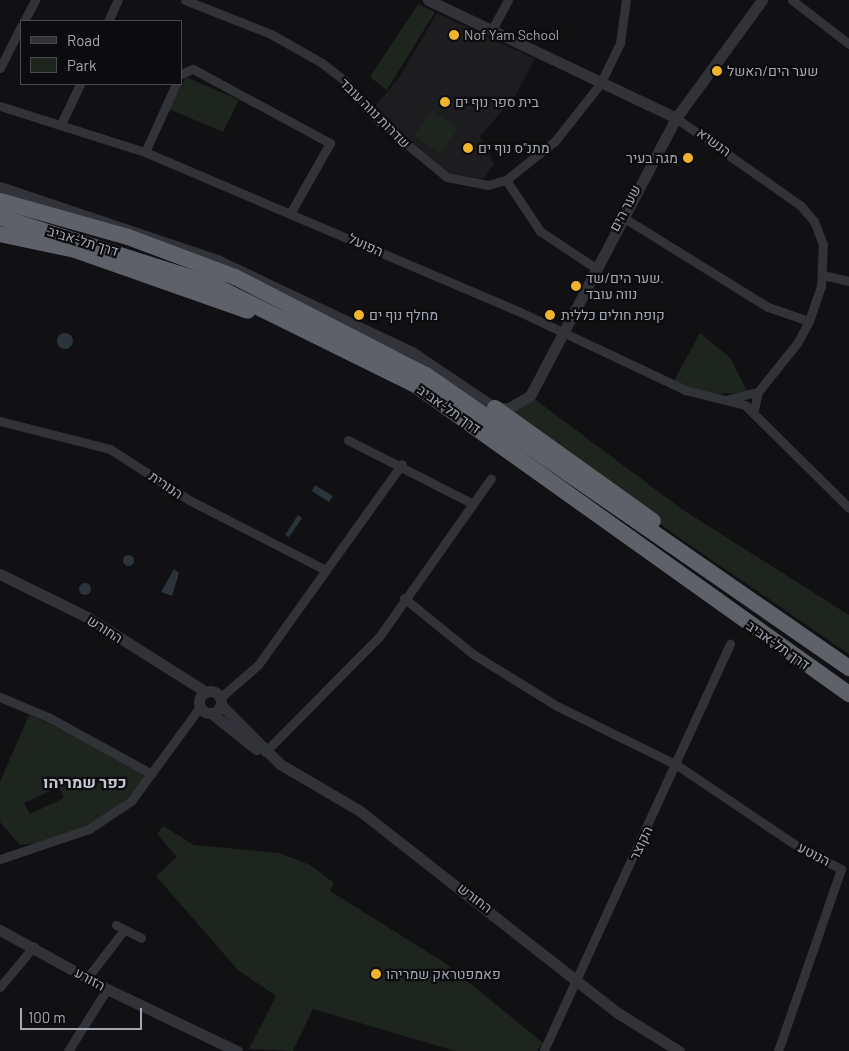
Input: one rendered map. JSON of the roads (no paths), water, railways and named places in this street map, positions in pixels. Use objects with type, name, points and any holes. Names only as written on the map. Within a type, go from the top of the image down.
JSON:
[{"type":"highway","name":"דרך תל-אביב","points":[[0,201],[128,237],[235,277],[426,375],[849,668]]},
{"type":"highway","name":"דרך תל-אביב","points":[[0,217],[211,284],[417,386],[849,694]]},
{"type":"highway","points":[[0,234],[75,250],[151,275],[336,345]]},
{"type":"highway","points":[[495,408],[849,662]]},
{"type":"street","points":[[25,20],[35,0]]},
{"type":"street","points":[[108,20],[118,0]]},
{"type":"street","name":"שדרות נווה עובד","points":[[185,0],[271,34],[322,63],[344,80],[380,122],[447,176],[488,185],[506,180]]},
{"type":"street","points":[[491,31],[508,0]]},
{"type":"street","points":[[594,267],[540,231],[506,180],[555,141],[600,84],[620,43],[626,0]]},
{"type":"street","name":"שער הים","points":[[495,408],[520,405],[530,396],[594,267],[676,118],[762,0]]},
{"type":"street","points":[[792,0],[849,44]]},
{"type":"street","name":"הנשיא","points":[[431,1],[600,84],[676,118],[800,205],[814,221],[822,244],[823,275],[809,321],[798,342],[758,392]]},
{"type":"street","points":[[0,68],[20,28]]},
{"type":"street","points":[[182,74],[193,69],[330,143],[291,212]]},
{"type":"street","points":[[61,124],[80,85]]},
{"type":"street","points":[[145,152],[176,85]]},
{"type":"street","name":"הפועל","points":[[0,106],[30,119],[61,124],[145,152],[291,212],[562,330],[686,390],[726,399],[754,410],[819,482],[849,508]]},
{"type":"street","points":[[0,188],[235,268],[412,352],[495,408]]},
{"type":"street","points":[[621,216],[768,307],[809,321]]},
{"type":"street","points":[[823,275],[849,281]]},
{"type":"street","points":[[754,410],[758,392]]},
{"type":"street","name":"הפועל","points":[[726,399],[758,392]]},
{"type":"street","name":"הנורית","points":[[0,421],[110,449],[189,500],[326,570]]},
{"type":"street","points":[[348,440],[402,464],[470,503]]},
{"type":"street","points":[[211,713],[258,665],[402,464]]},
{"type":"street","points":[[265,752],[357,663],[470,503],[490,478]]},
{"type":"street","name":"החורש","points":[[0,574],[87,618],[221,701],[265,752]]},
{"type":"street","points":[[404,598],[473,654],[557,706],[677,765]]},
{"type":"street","name":"הקוצר","points":[[546,1049],[677,765],[730,644]]},
{"type":"street","points":[[0,859],[89,829],[131,801],[200,707],[200,698],[206,692]]},
{"type":"street","points":[[0,697],[50,718],[152,774]]},
{"type":"street","name":"החורש","points":[[200,707],[211,713],[249,746],[265,752],[360,811],[578,981],[679,1051]]},
{"type":"street","name":"הנוטע","points":[[677,765],[798,846],[841,869],[778,1051]]},
{"type":"street","points":[[87,978],[120,927],[141,938]]},
{"type":"street","name":"הזורע","points":[[0,930],[34,946],[107,989],[237,1051]]},
{"type":"street","points":[[0,987],[34,946]]},
{"type":"street","points":[[68,1051],[107,989]]},
{"type":"place","name":"Nof Yam School","points":[[454,35]]},
{"type":"place","name":"שער הים/האשל","points":[[717,71]]},
{"type":"place","name":"בית ספר נוף ים","points":[[445,102]]},
{"type":"place","name":"מתנ\"ס נוף ים","points":[[468,148]]},
{"type":"place","name":"מגה בעיר","points":[[688,158]]},
{"type":"place","name":"שער הים/שד. נווה עובד","points":[[576,286]]},
{"type":"place","name":"מחלף נוף ים","points":[[359,315]]},
{"type":"place","name":"קופת חולים כללית","points":[[550,315]]},
{"type":"place","name":"פאמפטראק שמריהו","points":[[376,974]]},
{"type":"district","name":"כפר שמריהו","points":[[85,782]]}]
